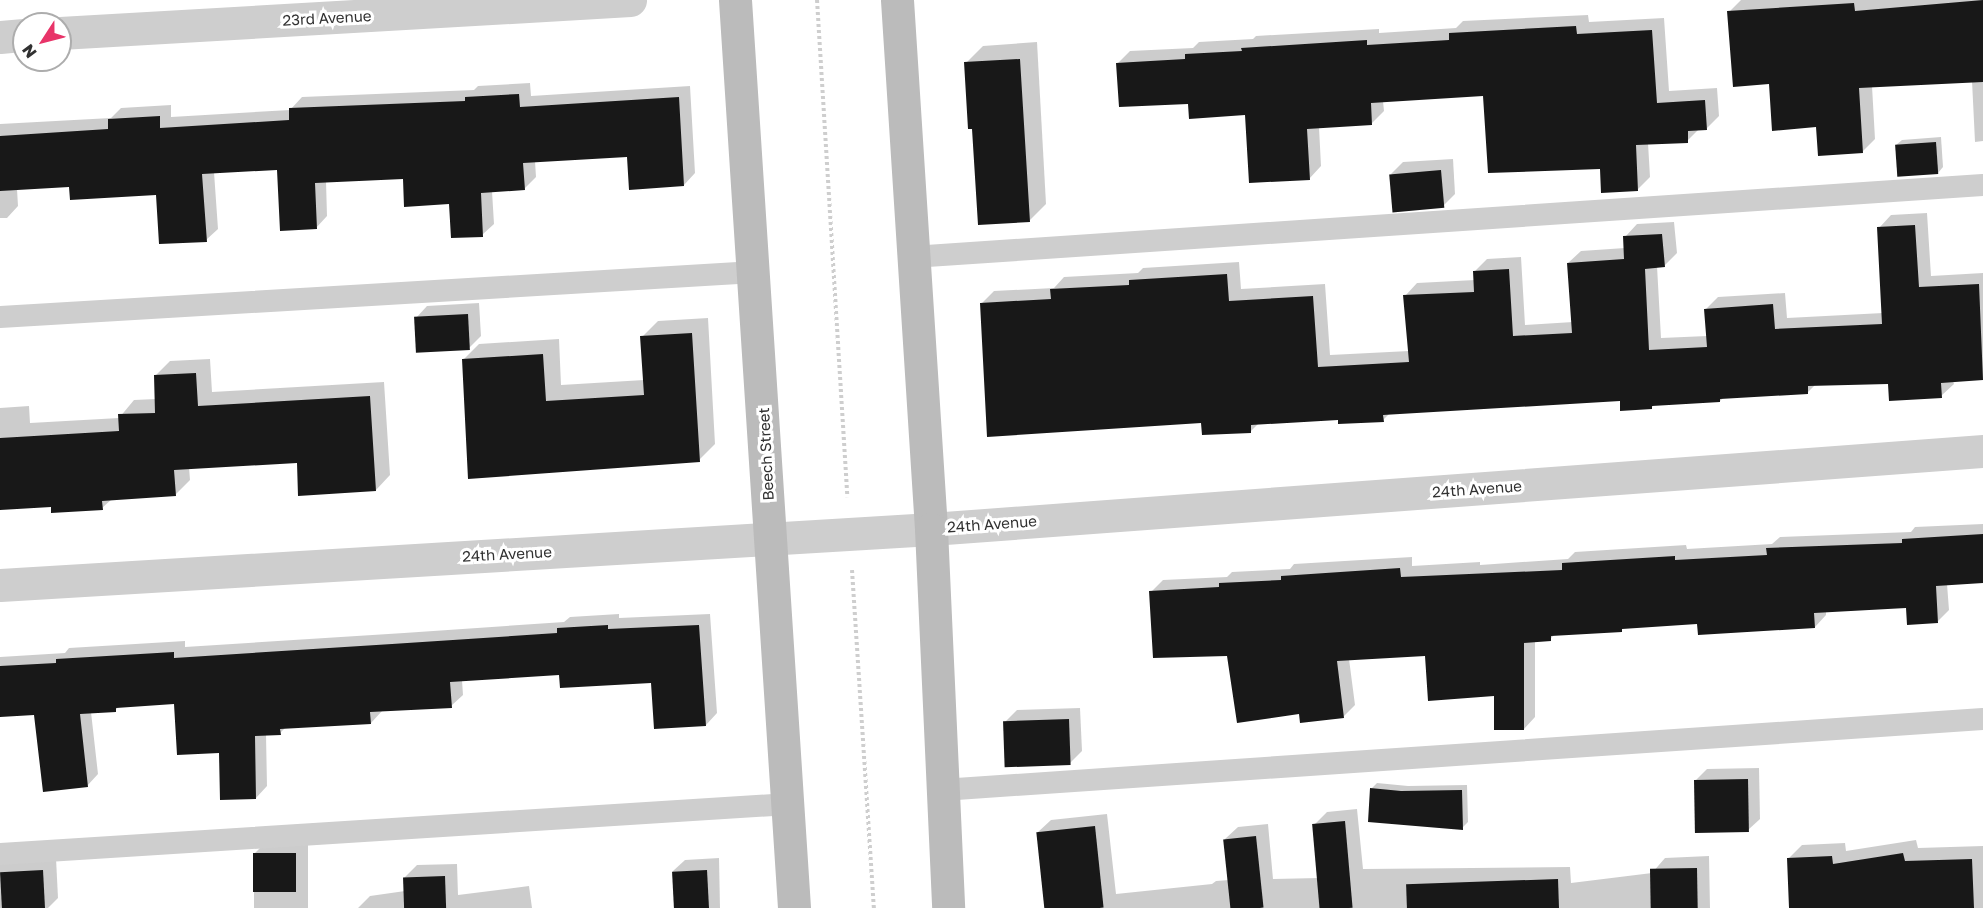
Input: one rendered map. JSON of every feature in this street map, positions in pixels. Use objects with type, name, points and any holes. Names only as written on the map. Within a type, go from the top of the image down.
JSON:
[{"type":"street","name":"23rd Avenue","points":[[72,32],[630,0]]},
{"type":"street","name":"Beech Street","points":[[735,0],[755,272],[794,908]]},
{"type":"street","points":[[897,0],[931,529],[948,908]]},
{"type":"street","name":"24th Avenue","points":[[0,585],[931,529],[1983,451]]},
{"type":"lane","points":[[912,258],[1983,185]]},
{"type":"lane","points":[[0,316],[755,272]]},
{"type":"lane","points":[[942,790],[1983,719]]},
{"type":"lane","points":[[0,854],[788,804]]},
{"type":"path","points":[[817,0],[874,908]]},
{"type":"building","points":[[1983,0],[1983,82],[1859,88],[1863,153],[1818,156],[1816,127],[1772,131],[1769,84],[1733,87],[1727,11],[1854,3],[1855,11]]},
{"type":"building","points":[[1576,26],[1577,34],[1652,30],[1657,103],[1705,100],[1707,130],[1688,131],[1688,143],[1636,145],[1638,191],[1601,193],[1600,169],[1488,173],[1483,96],[1371,103],[1372,125],[1307,129],[1310,180],[1249,183],[1245,115],[1189,119],[1188,104],[1119,107],[1116,63],[1185,59],[1185,54],[1242,51],[1241,48],[1367,40],[1367,45],[1449,40],[1449,33]]},
{"type":"building","points":[[1020,59],[1030,222],[978,225],[972,129],[968,129],[964,62]]},
{"type":"building","points":[[519,94],[520,107],[679,97],[684,186],[629,190],[627,157],[523,163],[525,190],[481,193],[483,237],[451,238],[449,204],[404,207],[403,179],[315,183],[317,229],[280,231],[277,170],[202,174],[207,242],[159,244],[156,195],[70,200],[69,187],[0,191],[0,136],[108,129],[108,119],[160,116],[160,128],[289,120],[289,108],[465,101],[465,97]]},
{"type":"building","points":[[1936,142],[1938,174],[1897,177],[1895,145]]},
{"type":"building","points":[[1441,170],[1444,208],[1393,212],[1389,175]]},
{"type":"building","points":[[1915,225],[1919,287],[1979,284],[1983,380],[1941,383],[1942,398],[1889,401],[1888,384],[1808,386],[1808,394],[1720,399],[1720,402],[1652,406],[1652,409],[1620,411],[1620,401],[1383,415],[1384,422],[1338,424],[1338,420],[1251,425],[1251,433],[1202,435],[1201,423],[987,437],[980,303],[1051,299],[1050,289],[1129,285],[1129,280],[1227,274],[1229,301],[1313,296],[1318,367],[1409,362],[1403,295],[1474,292],[1473,271],[1509,269],[1513,336],[1572,333],[1567,263],[1624,259],[1623,236],[1662,234],[1665,267],[1645,269],[1649,350],[1707,347],[1704,309],[1773,304],[1775,329],[1882,324],[1877,227]]},
{"type":"building","points":[[468,314],[470,350],[416,353],[414,317]]},
{"type":"building","points":[[692,333],[700,462],[468,479],[462,359],[543,354],[546,401],[644,395],[640,336]]},
{"type":"building","points":[[196,373],[198,406],[370,396],[376,491],[298,496],[297,463],[174,470],[176,496],[102,501],[103,510],[51,513],[51,507],[0,510],[0,438],[119,431],[118,414],[155,413],[154,375]]},
{"type":"building","points":[[1983,534],[1983,583],[1936,586],[1938,623],[1907,625],[1906,608],[1814,613],[1815,628],[1698,635],[1697,624],[1622,629],[1622,632],[1551,636],[1551,641],[1524,643],[1524,730],[1494,730],[1494,696],[1428,701],[1425,656],[1337,661],[1344,718],[1300,723],[1299,714],[1237,723],[1227,656],[1153,658],[1149,591],[1219,587],[1219,583],[1281,580],[1281,576],[1400,568],[1401,577],[1562,570],[1562,563],[1675,556],[1675,560],[1767,555],[1766,548],[1902,543],[1902,539]]},
{"type":"building","points":[[608,625],[608,629],[699,625],[706,726],[654,729],[651,683],[560,688],[559,675],[450,682],[452,708],[370,712],[371,724],[280,729],[281,735],[255,736],[256,799],[220,800],[219,753],[177,755],[174,704],[116,708],[116,712],[80,714],[88,787],[43,792],[34,715],[0,717],[0,666],[56,663],[56,659],[174,652],[174,658],[557,633],[557,628]]},
{"type":"building","points":[[1069,719],[1071,765],[1005,767],[1003,721]]},
{"type":"building","points":[[1748,779],[1749,832],[1695,833],[1694,780]]},
{"type":"building","points":[[1370,788],[1401,791],[1462,790],[1463,830],[1368,822]]},
{"type":"building","points":[[1345,821],[1353,908],[1319,908],[1312,824]]},
{"type":"building","points":[[1095,826],[1104,908],[1044,908],[1036,832]]},
{"type":"building","points":[[1256,836],[1264,908],[1230,908],[1223,839]]},
{"type":"building","points":[[253,853],[296,853],[296,892],[253,892]]},
{"type":"building","points":[[1903,853],[1905,861],[1972,859],[1974,908],[1789,908],[1787,858],[1832,856],[1833,864]]},
{"type":"building","points":[[1697,868],[1698,908],[1651,908],[1650,869]]},
{"type":"building","points":[[43,870],[45,908],[2,908],[0,872]]},
{"type":"building","points":[[707,870],[709,908],[674,908],[672,872]]},
{"type":"building","points":[[445,876],[446,908],[404,908],[403,877]]},
{"type":"building","points":[[1558,879],[1559,908],[1407,908],[1406,884]]}]
